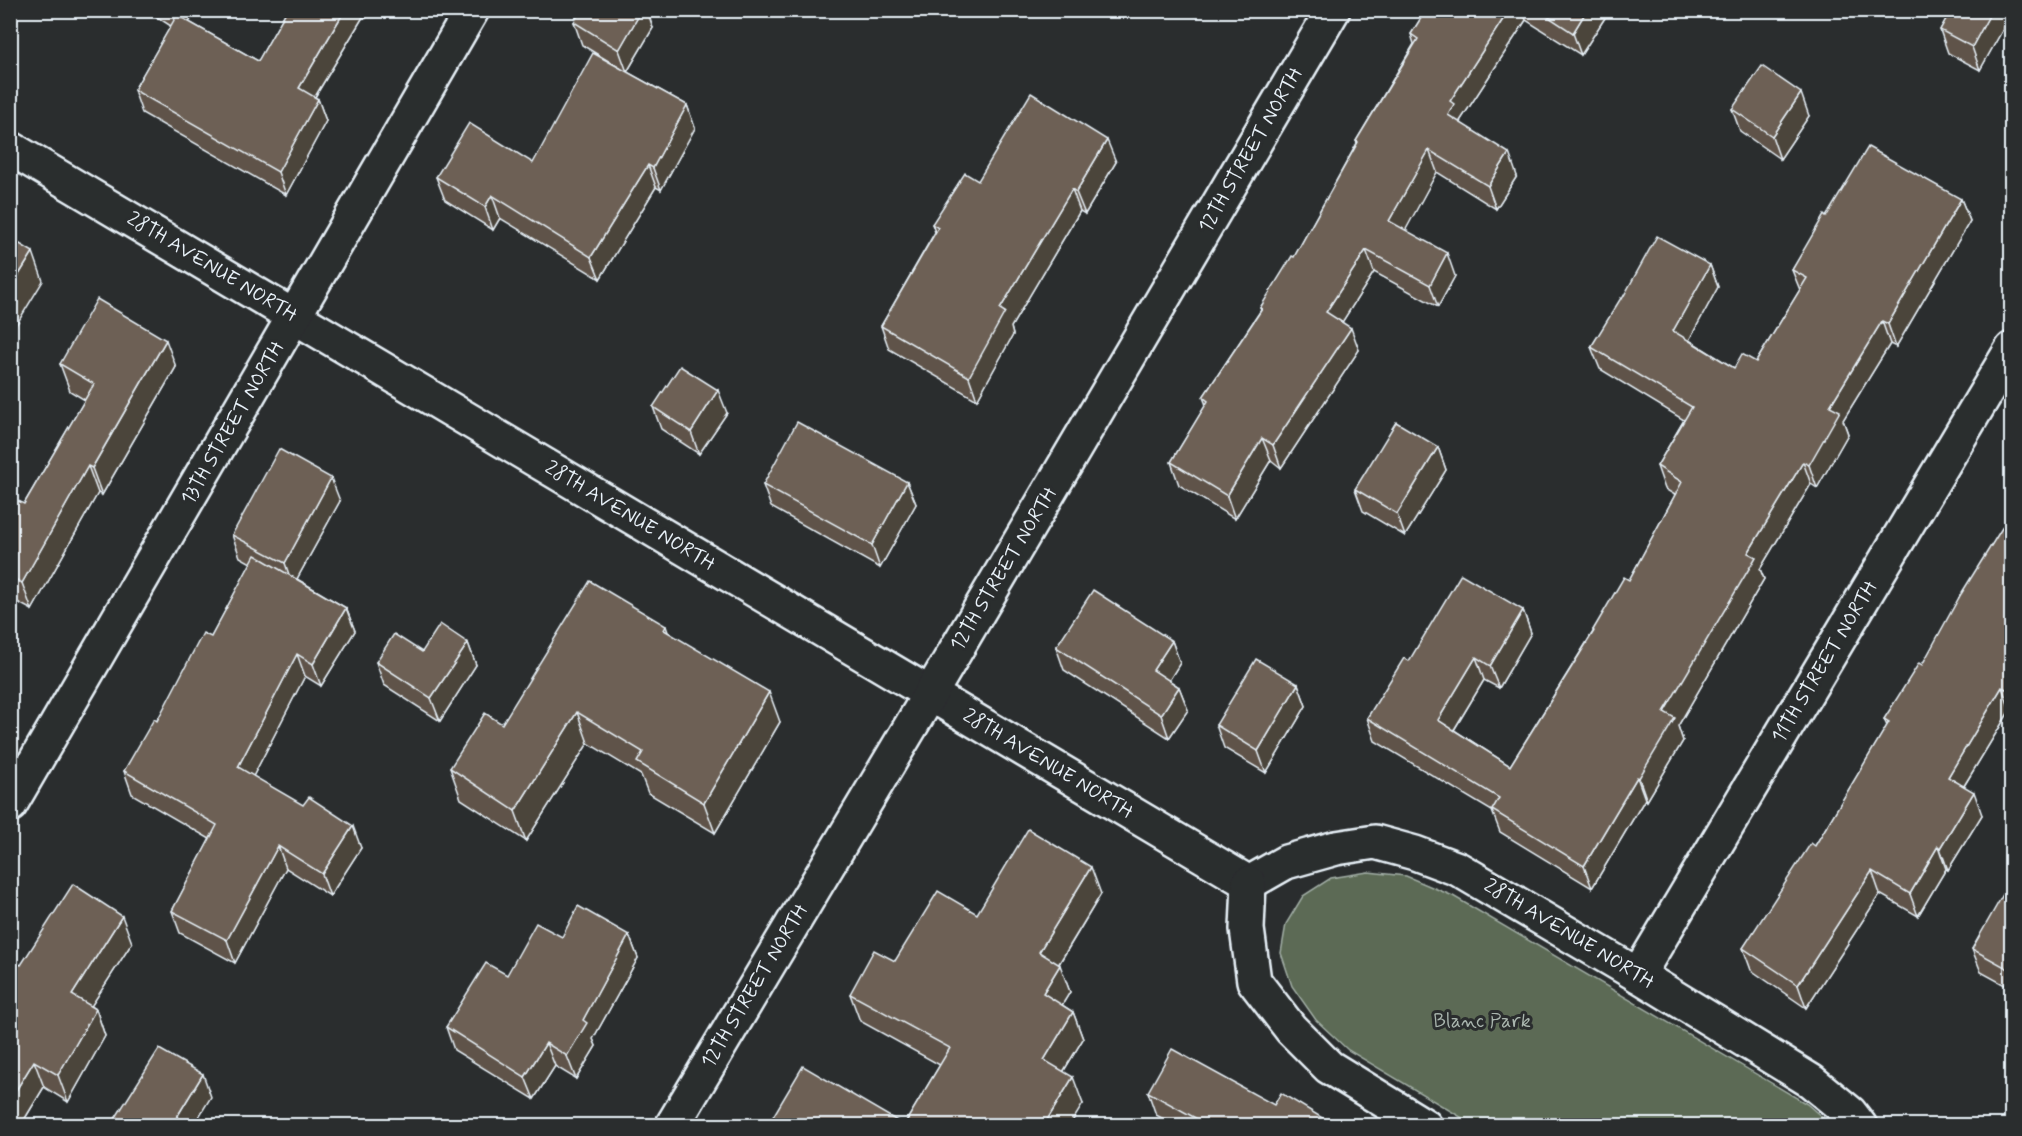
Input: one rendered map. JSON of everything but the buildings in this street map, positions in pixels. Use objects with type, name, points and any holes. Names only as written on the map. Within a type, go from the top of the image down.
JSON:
[{"type":"street","name":"13TH STREET NORTH","points":[[10,805],[472,10]]},
{"type":"street","name":"12TH STREET NORTH","points":[[672,1125],[930,694],[1333,10]]},
{"type":"street","name":"28TH AVENUE NORTH","points":[[10,148],[1249,883],[1286,862],[1336,848],[1375,842],[1415,853],[1458,869],[1638,975],[1811,1081],[1850,1113],[1860,1125]]},
{"type":"street","name":"11TH STREET NORTH","points":[[1638,975],[2012,349]]},
{"type":"street","points":[[1249,883],[1247,929],[1254,981],[1291,1029],[1329,1066],[1425,1125]]},
{"type":"green space","name":"Blanc Park","points":[[1368,872],[1406,876],[1453,896],[1807,1104],[1831,1125],[1474,1125],[1348,1050],[1316,1020],[1292,986],[1281,953],[1286,924],[1303,896],[1331,878]]}]
